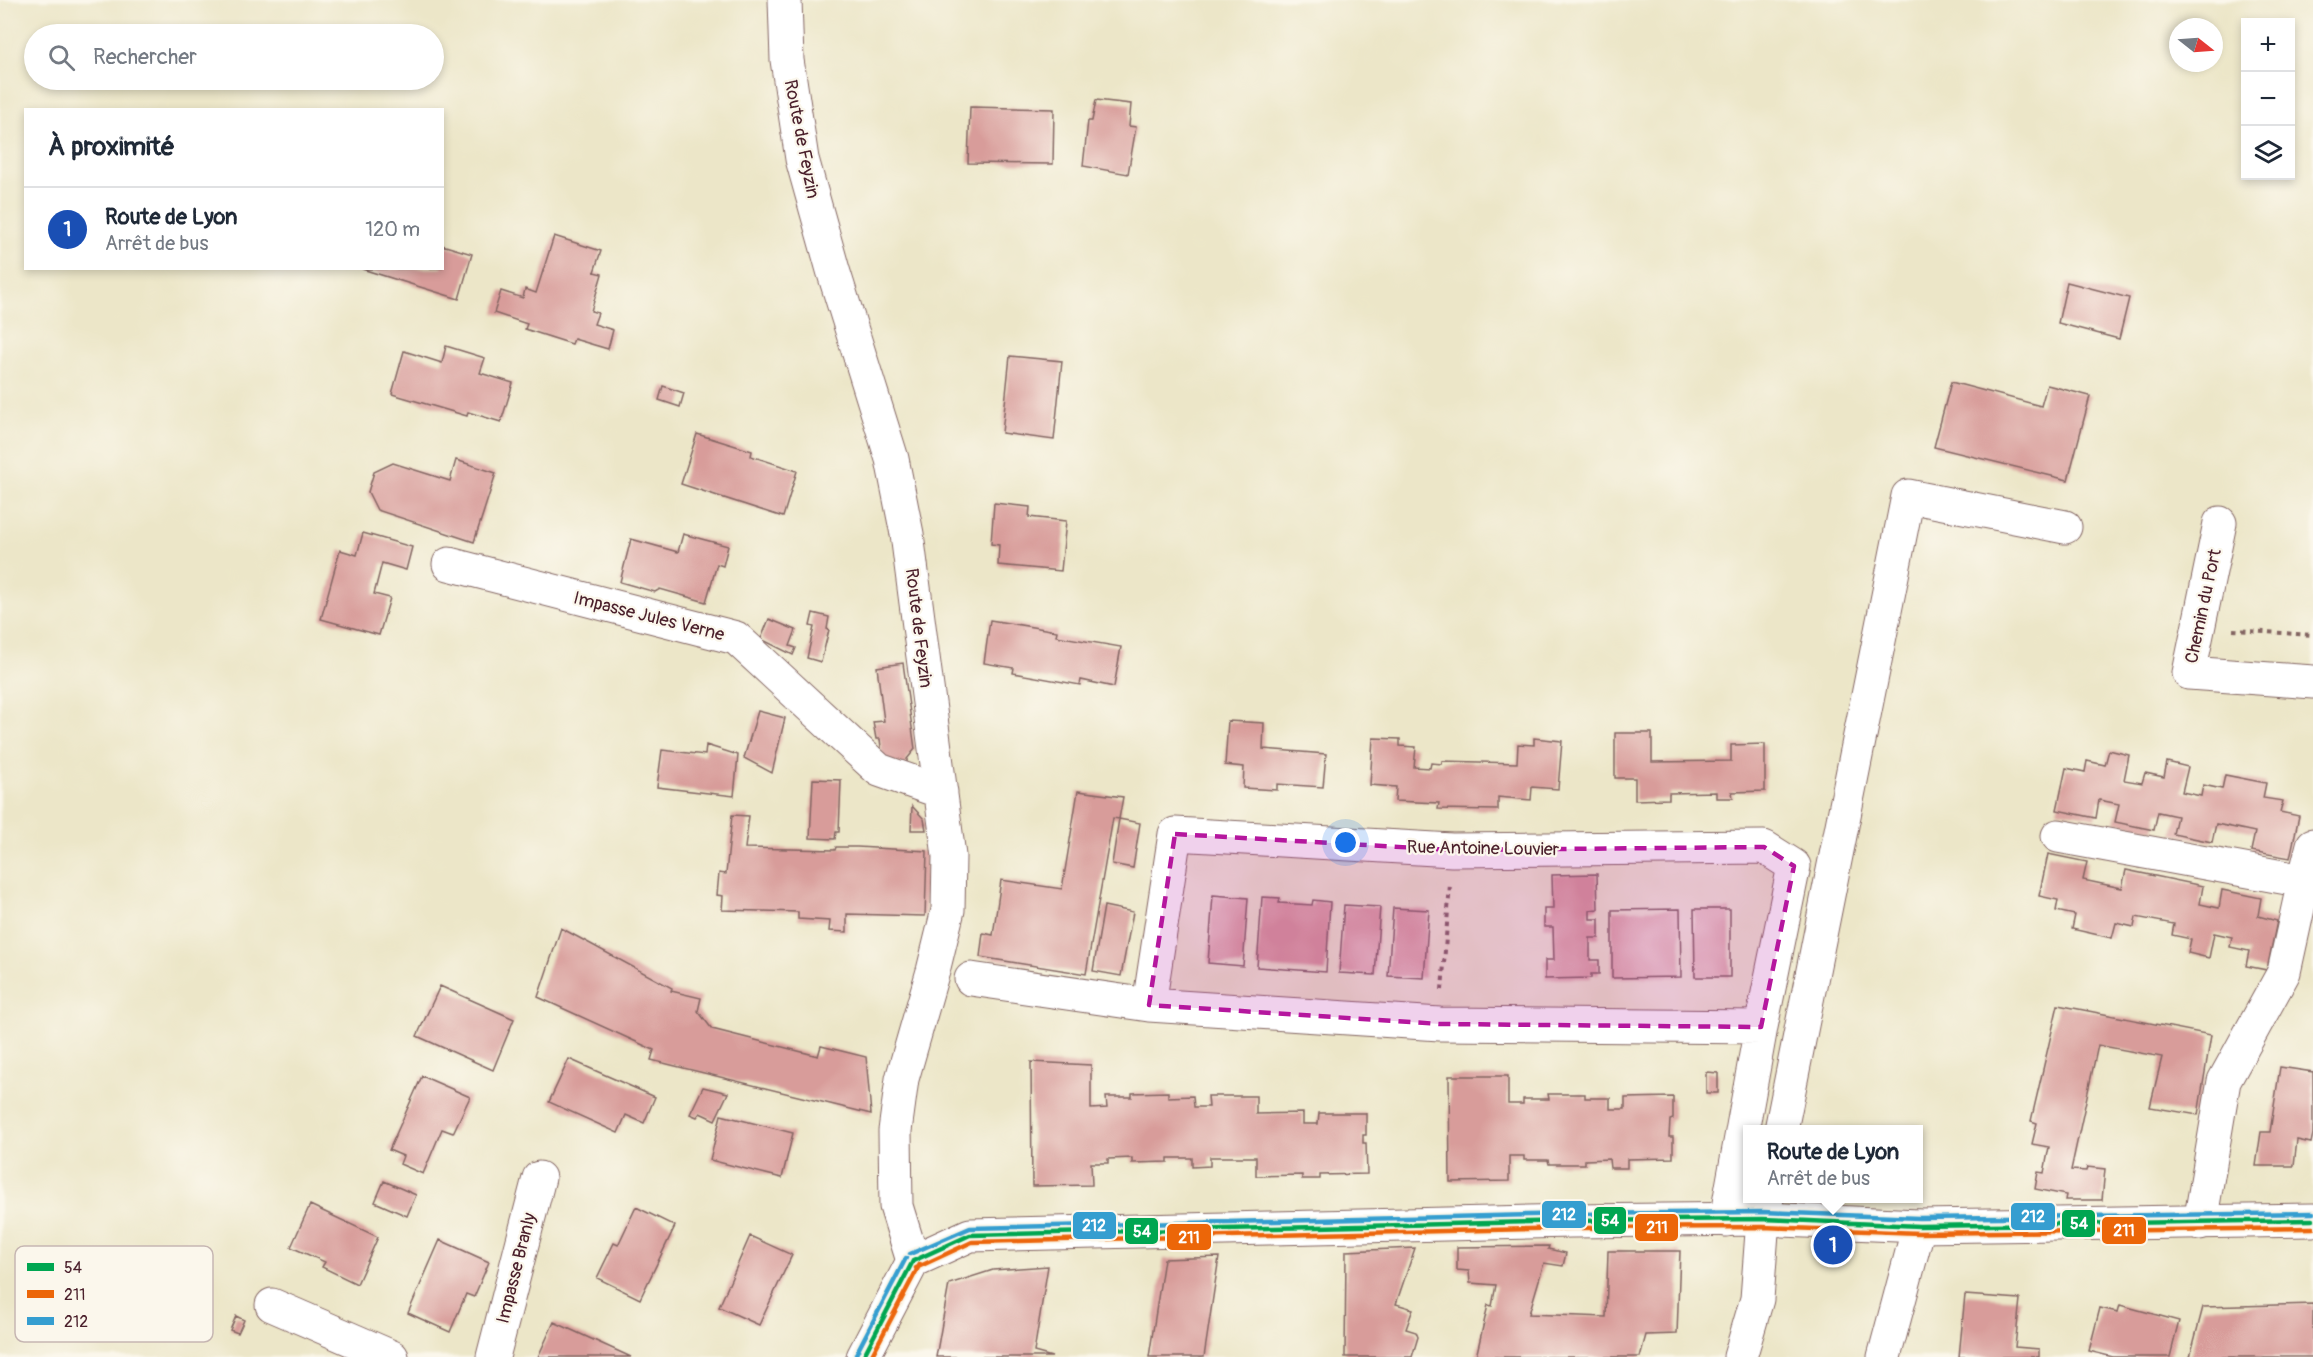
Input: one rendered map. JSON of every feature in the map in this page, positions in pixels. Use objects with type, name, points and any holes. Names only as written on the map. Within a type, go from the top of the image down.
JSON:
[{"type":"street","name":"Route de Feyzin","points":[[785,0],[787,60],[802,159],[833,270],[892,459],[907,534],[949,856],[948,910],[902,1079],[895,1131],[896,1206],[913,1261]]},
{"type":"street","points":[[1782,1125],[1908,496],[2065,527]]},
{"type":"street","name":"Chemin du Port","points":[[2220,523],[2189,673],[2313,682]]},
{"type":"street","name":"Impasse Jules Verne","points":[[449,564],[736,638],[879,770],[941,792]]},
{"type":"street","name":"Rue Antoine Louvier","points":[[1149,1005],[1175,834],[1452,850],[1764,847],[1794,866],[1743,1125]]},
{"type":"street","points":[[2058,836],[2304,881]]},
{"type":"street","points":[[2200,1223],[2224,1081],[2284,972],[2313,845]]},
{"type":"street","points":[[971,979],[1149,1005],[1440,1024],[1761,1027]]},
{"type":"street","name":"Rue Antoine Louvier","points":[[1726,1220],[1743,1126]]},
{"type":"street","name":"Impasse Branly","points":[[493,1357],[539,1178]]},
{"type":"street","points":[[863,1357],[913,1261],[970,1235],[1548,1221],[1726,1220],[1765,1209],[1919,1226],[2313,1220]]},
{"type":"street","points":[[1740,1357],[1757,1299],[1765,1209]]},
{"type":"street","points":[[1884,1357],[1919,1226]]},
{"type":"street","points":[[272,1305],[392,1357]]},
{"type":"path","points":[[2198,627],[2313,635]]},
{"type":"path","points":[[1440,1024],[1452,850]]},
{"type":"highlighted area","points":[[1175,834],[1452,850],[1764,847],[1794,866],[1761,1027],[1440,1024],[1149,1005]]},
{"type":"building","points":[[1096,100],[1131,104],[1129,126],[1136,127],[1128,174],[1083,166],[1088,121],[1092,121]]},
{"type":"building","points":[[970,107],[1054,109],[1053,164],[968,163]]},
{"type":"building","points":[[554,236],[601,251],[594,272],[602,274],[591,311],[598,313],[594,324],[613,330],[608,349],[574,339],[572,344],[525,329],[527,324],[494,313],[501,291],[523,298],[525,289],[536,293]]},
{"type":"building","points":[[444,246],[472,254],[459,299],[365,270],[444,270]]},
{"type":"building","points":[[2067,282],[2129,298],[2119,339],[2058,323]]},
{"type":"building","points":[[446,346],[485,358],[480,373],[513,383],[501,422],[468,412],[467,416],[392,394],[404,351],[442,363]]},
{"type":"building","points":[[1010,356],[1062,361],[1054,440],[1002,433]]},
{"type":"building","points":[[1951,382],[2041,406],[2047,385],[2090,396],[2068,480],[1934,447]]},
{"type":"building","points":[[663,386],[684,393],[680,407],[659,400]]},
{"type":"building","points":[[697,434],[752,451],[751,456],[797,471],[783,517],[681,484]]},
{"type":"building","points":[[456,460],[496,473],[474,542],[377,510],[368,492],[374,472],[393,463],[450,481]]},
{"type":"building","points":[[994,503],[1030,507],[1029,517],[1066,521],[1061,571],[998,565],[999,545],[991,544]]},
{"type":"building","points":[[363,533],[412,547],[406,570],[382,563],[374,594],[390,598],[379,635],[321,619],[340,550],[357,555]]},
{"type":"building","points":[[683,534],[728,546],[723,566],[717,564],[706,602],[660,589],[655,592],[620,582],[631,539],[678,552]]},
{"type":"building","points":[[813,613],[829,617],[827,629],[829,630],[821,662],[807,658],[814,627],[810,626]]},
{"type":"building","points":[[769,619],[796,630],[790,646],[796,648],[793,655],[761,639]]},
{"type":"building","points":[[990,620],[1057,631],[1056,636],[1121,647],[1114,687],[1081,680],[1080,685],[1013,673],[1014,668],[984,663]]},
{"type":"building","points":[[903,663],[915,749],[907,759],[907,766],[883,763],[880,739],[876,739],[873,722],[884,721],[877,667]]},
{"type":"building","points":[[758,711],[785,718],[772,773],[744,758]]},
{"type":"building","points":[[1228,721],[1264,723],[1263,749],[1326,754],[1323,787],[1277,784],[1277,790],[1243,788],[1244,767],[1225,765]]},
{"type":"building","points":[[1615,733],[1652,733],[1652,762],[1731,761],[1731,745],[1765,744],[1765,791],[1732,792],[1733,798],[1716,798],[1716,792],[1669,793],[1669,799],[1635,800],[1635,778],[1615,778]]},
{"type":"building","points":[[1373,738],[1400,739],[1400,746],[1416,747],[1414,767],[1430,768],[1431,763],[1442,764],[1442,761],[1517,763],[1518,744],[1534,745],[1534,738],[1562,741],[1558,789],[1532,787],[1531,800],[1498,797],[1498,810],[1438,809],[1439,803],[1395,801],[1396,787],[1370,785]]},
{"type":"building","points":[[706,745],[738,755],[734,796],[657,787],[662,750],[705,755]]},
{"type":"building","points":[[2109,750],[2129,755],[2124,780],[2142,783],[2145,773],[2164,777],[2167,762],[2188,767],[2182,792],[2201,796],[2203,785],[2222,789],[2225,775],[2266,783],[2263,798],[2283,801],[2280,812],[2299,816],[2290,858],[2251,851],[2255,832],[2236,828],[2216,824],[2212,842],[2173,834],[2177,816],[2158,812],[2154,830],[2115,822],[2119,804],[2099,800],[2096,818],[2057,810],[2066,768],[2085,772],[2087,761],[2105,765]]},
{"type":"building","points":[[813,779],[841,780],[839,832],[836,832],[835,839],[810,838]]},
{"type":"building","points":[[1078,791],[1123,797],[1119,819],[1113,818],[1086,974],[980,957],[983,933],[993,935],[1001,880],[1062,889]]},
{"type":"building","points":[[912,806],[924,819],[926,830],[911,830]]},
{"type":"building","points":[[732,815],[749,816],[745,848],[835,850],[836,847],[857,847],[927,851],[925,916],[847,914],[847,932],[829,931],[830,921],[798,919],[798,912],[722,910],[723,896],[717,895],[719,873],[726,874]]},
{"type":"building","points":[[1119,819],[1140,823],[1133,868],[1112,864]]},
{"type":"building","points":[[2048,854],[2087,862],[2083,880],[2102,884],[2122,888],[2126,870],[2203,886],[2200,904],[2219,908],[2222,890],[2261,898],[2258,916],[2277,921],[2267,970],[2246,966],[2249,951],[2230,947],[2232,937],[2214,933],[2209,958],[2188,953],[2191,939],[2172,935],[2174,924],[2136,917],[2134,927],[2116,923],[2112,938],[2072,929],[2075,915],[2056,911],[2058,900],[2039,896]]},
{"type":"building","points":[[1597,874],[1598,909],[1590,910],[1590,919],[1599,919],[1599,938],[1590,938],[1590,960],[1599,960],[1599,974],[1591,974],[1591,978],[1545,979],[1545,960],[1554,960],[1553,927],[1544,927],[1544,909],[1553,909],[1552,875]]},
{"type":"building","points":[[1213,895],[1248,898],[1243,966],[1208,963]]},
{"type":"building","points":[[1262,897],[1280,898],[1279,903],[1312,905],[1313,900],[1330,902],[1326,972],[1257,967]]},
{"type":"building","points":[[1344,905],[1380,907],[1375,975],[1339,973]]},
{"type":"building","points":[[1104,906],[1133,912],[1121,976],[1093,971]]},
{"type":"building","points":[[1393,908],[1429,910],[1424,978],[1388,976]]},
{"type":"building","points":[[1680,909],[1681,977],[1612,978],[1612,910]]},
{"type":"building","points":[[1694,909],[1730,909],[1730,977],[1695,977]]},
{"type":"building","points":[[561,928],[672,988],[671,991],[701,998],[698,1011],[712,1029],[818,1056],[821,1046],[866,1057],[871,1114],[651,1060],[654,1050],[538,997]]},
{"type":"building","points":[[440,986],[514,1019],[493,1070],[417,1036]]},
{"type":"building","points":[[2058,1005],[2211,1035],[2198,1115],[2150,1107],[2162,1057],[2098,1045],[2071,1170],[2086,1171],[2087,1167],[2105,1169],[2102,1200],[2065,1200],[2066,1195],[2035,1189],[2038,1172],[2044,1173],[2049,1147],[2032,1144],[2037,1123],[2031,1121]]},
{"type":"building","points":[[569,1059],[655,1097],[644,1123],[626,1115],[618,1133],[549,1102]]},
{"type":"building","points":[[1031,1062],[1091,1065],[1091,1109],[1107,1108],[1106,1097],[1132,1097],[1132,1093],[1168,1092],[1168,1097],[1193,1096],[1194,1107],[1209,1107],[1208,1096],[1256,1096],[1256,1114],[1303,1113],[1303,1124],[1318,1124],[1319,1113],[1366,1113],[1366,1135],[1363,1135],[1363,1143],[1366,1143],[1367,1174],[1320,1175],[1320,1179],[1302,1179],[1302,1175],[1256,1176],[1256,1157],[1210,1157],[1210,1166],[1192,1167],[1192,1158],[1168,1158],[1168,1162],[1132,1163],[1132,1158],[1108,1159],[1108,1163],[1091,1163],[1092,1185],[1032,1186]]},
{"type":"building","points":[[2280,1067],[2313,1072],[2311,1143],[2297,1140],[2294,1166],[2256,1166],[2261,1132],[2270,1132]]},
{"type":"building","points":[[1706,1072],[1718,1073],[1718,1093],[1706,1093]]},
{"type":"building","points":[[422,1076],[470,1097],[453,1133],[442,1129],[423,1174],[400,1164],[403,1156],[389,1150]]},
{"type":"building","points":[[1449,1076],[1508,1076],[1508,1104],[1523,1104],[1523,1099],[1549,1099],[1548,1094],[1585,1094],[1585,1098],[1610,1098],[1610,1109],[1625,1109],[1625,1098],[1673,1097],[1673,1119],[1670,1120],[1669,1137],[1673,1137],[1673,1158],[1627,1159],[1627,1168],[1610,1168],[1609,1159],[1585,1160],[1585,1164],[1549,1164],[1548,1160],[1524,1160],[1524,1156],[1509,1156],[1509,1181],[1450,1182]]},
{"type":"building","points":[[703,1087],[728,1093],[715,1120],[700,1113],[697,1117],[690,1114]]},
{"type":"building","points":[[721,1115],[793,1133],[782,1178],[710,1160]]},
{"type":"building","points":[[384,1181],[416,1195],[407,1216],[375,1202]]},
{"type":"building","points":[[310,1205],[378,1237],[357,1284],[322,1267],[325,1262],[291,1247]]},
{"type":"building","points":[[636,1207],[675,1226],[640,1299],[597,1278],[614,1243],[618,1245]]},
{"type":"building","points":[[750,1236],[792,1255],[759,1325],[719,1307]]},
{"type":"building","points":[[440,1240],[489,1262],[474,1297],[466,1294],[450,1332],[408,1313]]},
{"type":"building","points":[[1549,1246],[1548,1249],[1566,1253],[1563,1266],[1544,1263],[1529,1314],[1606,1317],[1608,1251],[1680,1251],[1677,1334],[1646,1335],[1640,1357],[1476,1357],[1488,1305],[1492,1306],[1496,1285],[1470,1283],[1469,1271],[1457,1270],[1457,1247]]},
{"type":"building","points":[[1415,1248],[1396,1304],[1413,1309],[1406,1329],[1416,1332],[1418,1337],[1412,1357],[1345,1357],[1346,1251]]},
{"type":"building","points":[[1219,1257],[1204,1357],[1149,1357],[1164,1259]]},
{"type":"building","points":[[1048,1266],[1034,1352],[1052,1357],[936,1357],[949,1284],[993,1270]]},
{"type":"building","points":[[1965,1295],[2020,1299],[2015,1347],[2039,1349],[2039,1357],[1959,1357]]},
{"type":"building","points":[[2313,1304],[2313,1357],[2190,1357],[2203,1307]]},
{"type":"building","points":[[2120,1305],[2179,1321],[2170,1357],[2113,1357],[2089,1351],[2100,1308],[2118,1312]]},
{"type":"building","points":[[236,1316],[244,1320],[238,1333],[230,1330]]},
{"type":"building","points":[[554,1322],[631,1357],[538,1357]]},
{"type":"transit line","name":"212","points":[[910,1254],[970,1228],[1571,1214],[1763,1212],[1919,1218],[2313,1213]]},
{"type":"transit line","name":"54","points":[[913,1261],[970,1235],[1571,1221],[1763,1219],[1919,1226],[2313,1220]]},
{"type":"transit line","name":"211","points":[[916,1268],[972,1242],[1571,1228],[1763,1227],[1919,1233],[2313,1228]]},
{"type":"transit line","name":"212","points":[[856,1354],[906,1258]]},
{"type":"transit line","name":"54","points":[[863,1357],[913,1261]]},
{"type":"transit line","name":"211","points":[[871,1357],[920,1264]]},
{"type":"place","name":"Route de Lyon","points":[[1833,1245]]}]
